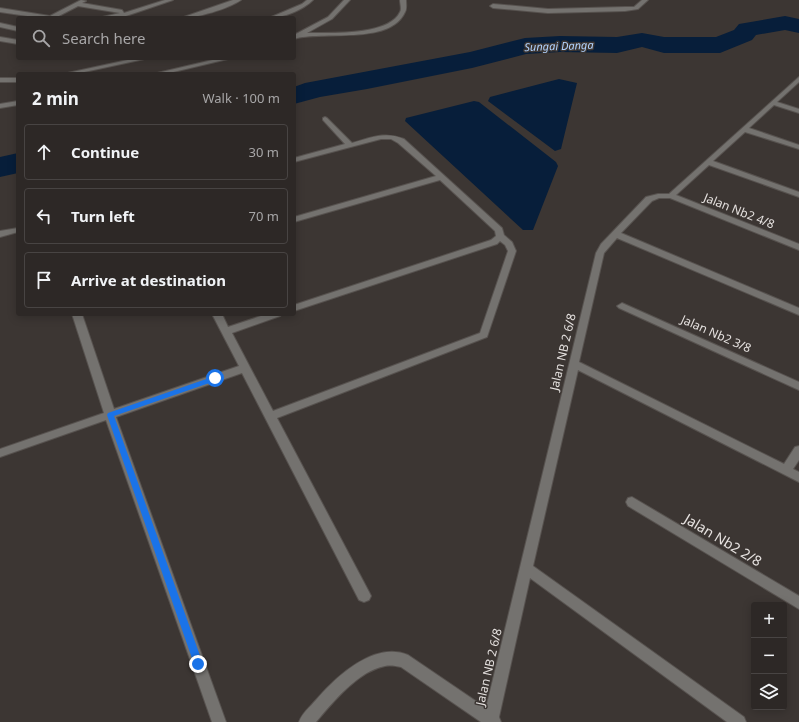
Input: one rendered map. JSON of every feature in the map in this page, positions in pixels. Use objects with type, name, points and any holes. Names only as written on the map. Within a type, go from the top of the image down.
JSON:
[{"type":"street","points":[[55,16],[84,0]]},
{"type":"street","points":[[112,16],[129,13],[170,0]]},
{"type":"street","points":[[192,16],[238,0]]},
{"type":"street","points":[[277,16],[304,5],[310,0]]},
{"type":"street","points":[[296,36],[330,18],[347,0]]},
{"type":"street","points":[[301,34],[332,35],[361,33],[383,27],[397,22],[404,11],[403,0]]},
{"type":"street","points":[[493,6],[540,11],[625,9],[636,8],[645,0]]},
{"type":"street","points":[[76,4],[129,13]]},
{"type":"street","points":[[0,10],[38,16]]},
{"type":"street","points":[[0,25],[16,29]]},
{"type":"street","points":[[0,38],[16,42]]},
{"type":"street","points":[[76,72],[136,60]]},
{"type":"street","points":[[165,72],[220,60]]},
{"type":"street","points":[[671,196],[799,79]]},
{"type":"street","points":[[0,80],[16,80]]},
{"type":"street","points":[[0,106],[16,103]]},
{"type":"street","points":[[773,103],[799,110]]},
{"type":"street","points":[[325,119],[351,146]]},
{"type":"street","points":[[744,129],[799,147]]},
{"type":"street","points":[[270,416],[484,335],[512,251],[509,244],[500,236],[499,230],[401,141],[392,137],[381,138],[296,160]]},
{"type":"street","points":[[708,162],[799,195]]},
{"type":"street","points":[[296,219],[442,177]]},
{"type":"street","name":"Jalan NB 2 6/8","points":[[492,720],[600,253],[604,246],[649,199],[658,196],[671,196]]},
{"type":"street","name":"Jalan Nb2 4/8","points":[[671,196],[799,247]]},
{"type":"street","points":[[0,234],[16,230]]},
{"type":"street","points":[[615,234],[799,312]]},
{"type":"street","points":[[296,307],[494,242],[500,236]]},
{"type":"street","name":"Jalan Nb2 3/8","points":[[622,306],[799,386]]},
{"type":"street","points":[[78,316],[110,415],[219,722]]},
{"type":"street","points":[[218,316],[364,596]]},
{"type":"street","points":[[226,331],[271,316]]},
{"type":"street","points":[[574,364],[799,477]]},
{"type":"street","points":[[0,452],[245,368]]},
{"type":"street","points":[[786,471],[799,450]]},
{"type":"street","name":"Jalan Nb2 2/8","points":[[632,502],[799,603]]},
{"type":"street","points":[[526,568],[739,722]]},
{"type":"street","points":[[306,722],[330,695],[358,670],[386,659],[403,660],[492,720]]},
{"type":"water","points":[[559,79],[577,83],[561,149],[555,151],[488,101],[490,97]]},
{"type":"water","points":[[474,101],[479,102],[556,162],[558,166],[533,230],[523,230],[405,121],[406,118]]},
{"type":"waterway","name":"Sungai Danga","points":[[296,95],[315,89],[367,81],[472,60],[525,46],[560,44],[617,45],[642,40],[664,45],[720,45],[743,35],[748,29],[785,23],[799,26]]},
{"type":"waterway","name":"Sungai Danga","points":[[0,167],[16,163]]},
{"type":"route","points":[[198,664],[110,415],[215,378]]}]
